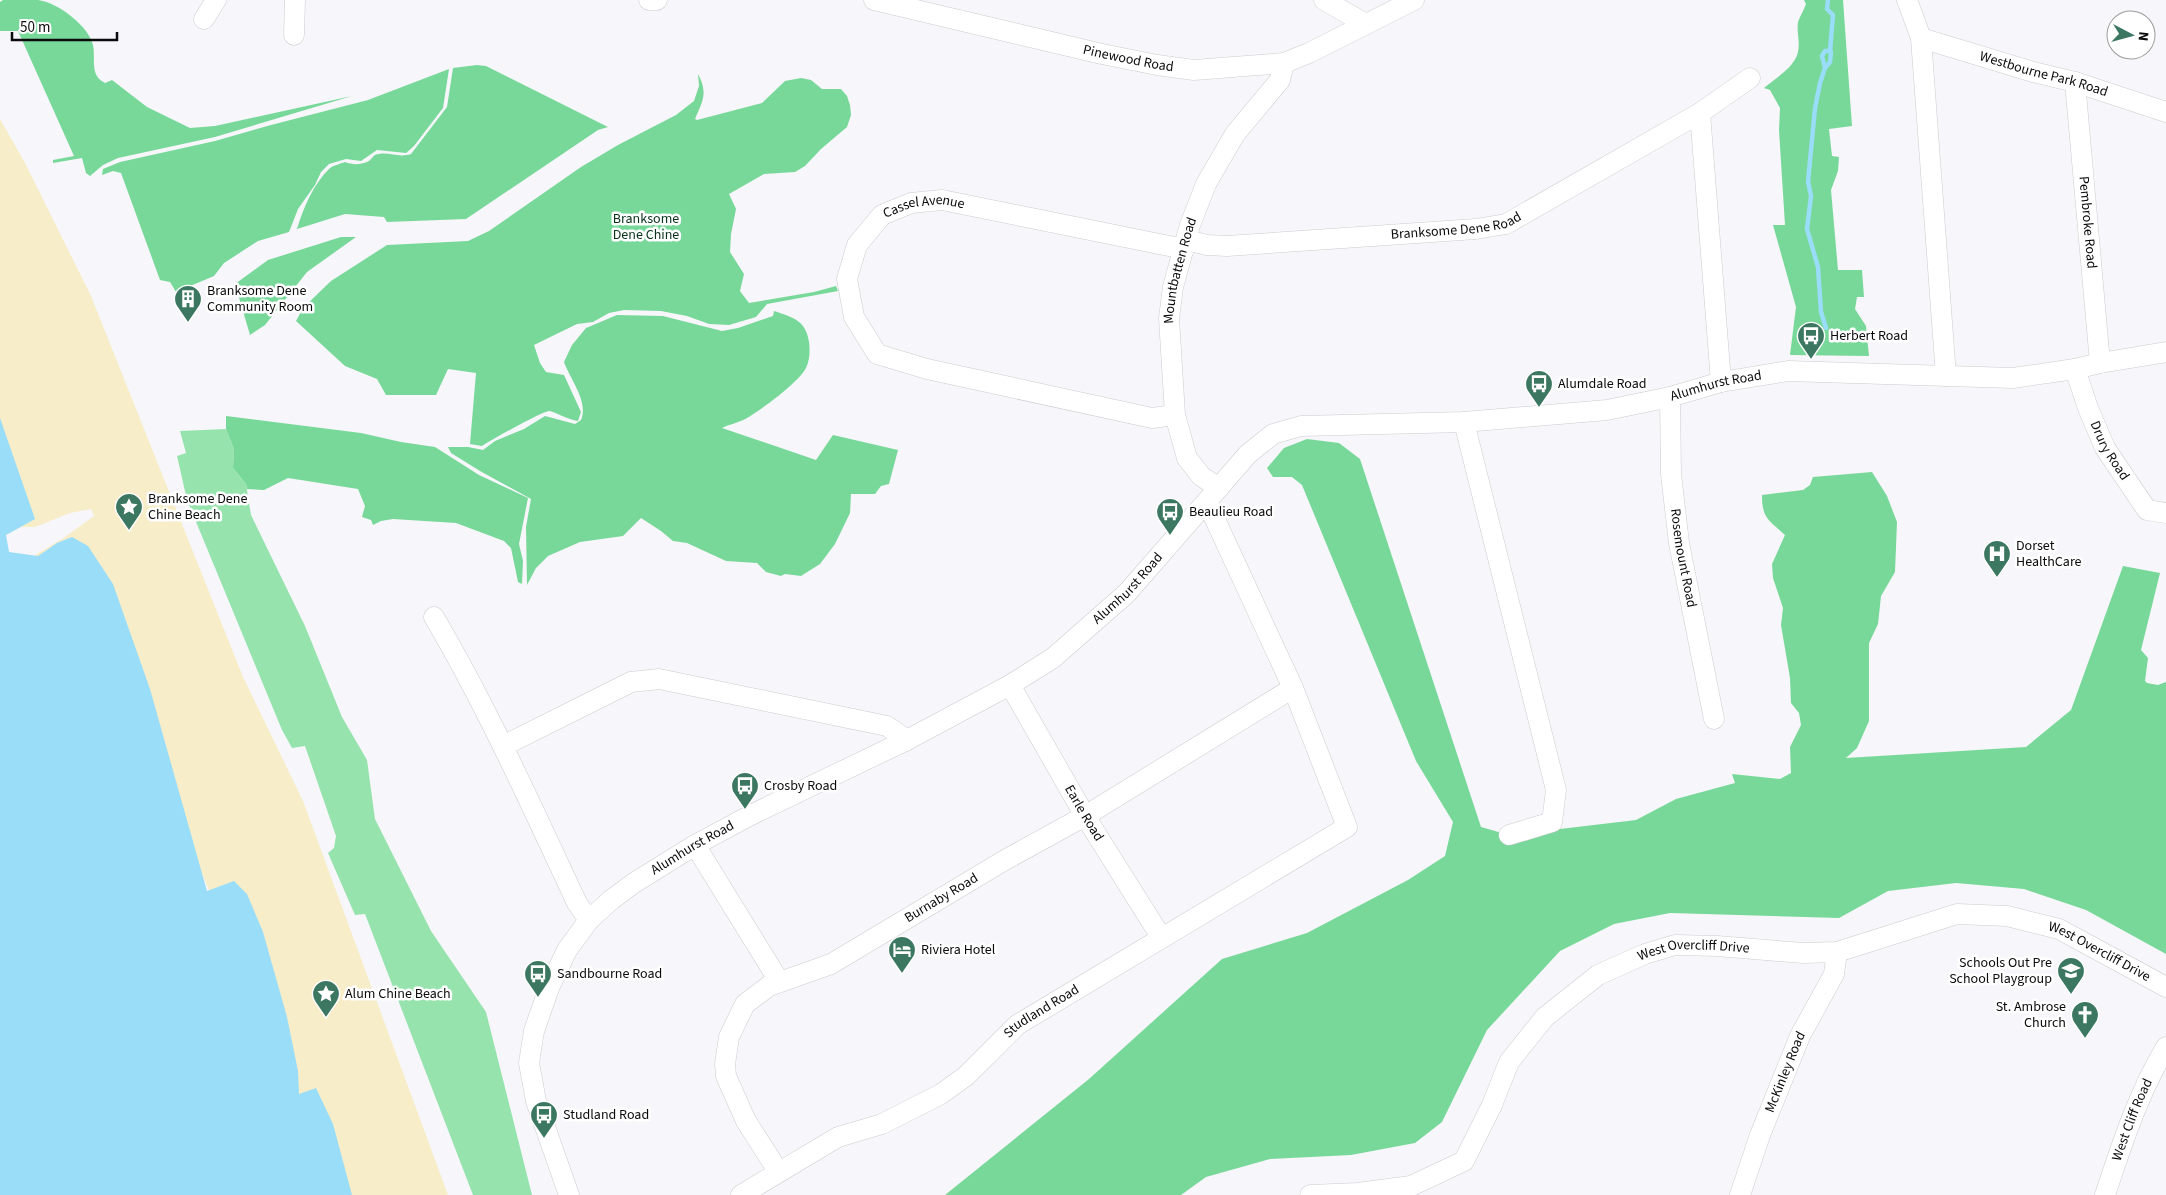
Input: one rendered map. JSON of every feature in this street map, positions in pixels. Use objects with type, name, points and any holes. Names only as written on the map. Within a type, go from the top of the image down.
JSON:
[{"type":"street","points":[[204,20],[216,0]]},
{"type":"street","points":[[294,35],[295,0]]},
{"type":"street","points":[[649,0],[657,0]]},
{"type":"street","name":"Pinewood Road","points":[[874,0],[1158,65],[1194,70],[1284,63],[1309,53],[1373,14],[1414,0]]},
{"type":"street","points":[[1324,0],[1373,14]]},
{"type":"street","points":[[1907,0],[1921,38],[1946,376]]},
{"type":"street","name":"Westbourne Park Road","points":[[1921,38],[2033,72],[2075,82],[2166,112]]},
{"type":"street","name":"Mountbatten Road","points":[[1213,495],[1187,458],[1175,415],[1169,318],[1173,287],[1206,184],[1235,134],[1280,80],[1284,63]]},
{"type":"street","name":"Branksome Dene Road","points":[[1185,245],[1227,246],[1476,229],[1506,224],[1700,112],[1750,78]]},
{"type":"street","name":"Pembroke Road","points":[[2075,82],[2100,363]]},
{"type":"street","points":[[1700,112],[1721,382]]},
{"type":"street","name":"Cassel Avenue","points":[[1175,415],[1152,418],[927,369],[877,354],[854,317],[847,279],[857,245],[882,215],[910,203],[942,200],[1185,245]]},
{"type":"street","name":"Alumhurst Road","points":[[569,1195],[536,1102],[529,1063],[534,1031],[549,988],[567,950],[589,920],[634,883],[695,845],[751,814],[907,740],[1010,685],[1053,658],[1127,593],[1248,454],[1272,434],[1301,426],[1464,422],[1607,410],[1670,397],[1721,382],[1788,371],[2013,378],[2075,369],[2166,352]]},
{"type":"street","name":"Drury Road","points":[[2075,369],[2088,408],[2105,448],[2147,510],[2166,513]]},
{"type":"street","name":"Rosemount Road","points":[[1670,397],[1670,474],[1679,544],[1714,719]]},
{"type":"street","points":[[1464,422],[1556,790],[1552,822],[1509,835]]},
{"type":"street","points":[[1213,495],[1293,688]]},
{"type":"street","points":[[434,618],[459,659],[503,746],[577,903],[589,920]]},
{"type":"street","points":[[503,746],[631,682],[659,679],[887,726],[907,740]]},
{"type":"street","name":"Earle Road","points":[[1010,685],[1085,816],[1162,937]]},
{"type":"street","name":"Burnaby Road","points":[[778,1171],[746,1121],[726,1076],[725,1064],[729,1037],[746,1004],[762,990],[779,982],[831,964],[1005,860],[1085,816],[1293,688]]},
{"type":"street","name":"Studland Road","points":[[741,1195],[778,1171],[838,1137],[882,1124],[941,1094],[966,1076],[1016,1026],[1347,827],[1293,688]]},
{"type":"street","points":[[695,845],[779,982]]},
{"type":"street","name":"West Overcliff Drive","points":[[1310,1195],[1358,1194],[1411,1186],[1464,1161],[1492,1105],[1509,1062],[1545,1017],[1598,975],[1645,954],[1675,945],[1717,946],[1803,953],[1836,952],[1957,914],[2007,916],[2059,929],[2166,987]]},
{"type":"street","name":"McKinley Road","points":[[1740,1195],[1760,1135],[1800,1036],[1834,974],[1836,952]]},
{"type":"street","name":"West Cliff Road","points":[[2105,1195],[2145,1084],[2166,1048]]},
{"type":"green space","points":[[3,0],[38,0],[63,10],[79,23],[90,38],[94,51],[94,67],[100,80],[105,83],[112,80],[147,107],[190,128],[215,126],[352,96],[215,137],[118,158],[103,165],[90,176],[86,173],[82,158],[53,163],[53,160],[74,156],[18,31],[0,31],[0,2]]},
{"type":"green space","points":[[1804,0],[1843,0],[1852,126],[1829,129],[1832,156],[1839,157],[1838,171],[1831,190],[1838,270],[1862,270],[1864,297],[1857,297],[1855,309],[1866,326],[1869,356],[1790,355],[1796,307],[1773,225],[1785,225],[1779,130],[1780,108],[1770,90],[1764,88],[1788,69],[1797,56],[1799,46],[1798,22],[1806,4]]},
{"type":"green space","points":[[477,65],[486,66],[608,127],[598,130],[466,219],[387,222],[384,217],[345,214],[297,229],[310,196],[330,168],[345,162],[363,163],[369,161],[377,154],[411,154],[447,107],[453,68]]},
{"type":"green space","points":[[449,69],[443,108],[414,146],[406,153],[377,150],[361,161],[346,159],[329,164],[321,172],[315,185],[298,209],[289,232],[258,241],[224,263],[214,276],[176,292],[170,282],[160,280],[121,173],[113,171],[102,175],[103,169],[120,162],[215,141],[368,100]]},
{"type":"green space","name":"Branksome Dene Chine","points":[[698,74],[704,92],[695,119],[697,120],[762,103],[785,81],[801,78],[811,80],[822,89],[841,89],[847,96],[851,115],[847,127],[821,149],[805,166],[795,172],[764,174],[729,194],[736,209],[730,252],[744,274],[740,291],[749,303],[814,292],[836,286],[838,291],[767,304],[756,317],[729,325],[709,324],[687,316],[661,311],[624,310],[609,313],[593,322],[577,324],[534,345],[540,363],[546,372],[564,375],[581,412],[578,421],[549,411],[482,446],[470,444],[476,373],[448,369],[436,395],[386,395],[377,379],[345,366],[296,321],[303,308],[331,281],[387,245],[468,241],[489,231],[581,167],[618,145],[676,115],[694,101],[699,86]]},
{"type":"green space","points":[[341,237],[356,237],[307,272],[265,325],[250,335],[235,284],[268,260]]},
{"type":"green space","points":[[774,311],[797,320],[805,329],[810,348],[806,368],[796,381],[761,409],[744,420],[722,428],[816,460],[833,435],[898,450],[889,484],[881,486],[875,494],[851,494],[850,513],[835,544],[820,564],[801,576],[785,574],[781,576],[766,572],[757,563],[726,561],[687,543],[673,541],[641,518],[623,536],[580,542],[548,556],[536,568],[527,585],[526,527],[531,499],[451,453],[448,447],[468,447],[483,450],[495,441],[524,429],[545,416],[575,424],[581,420],[583,406],[581,398],[564,362],[572,345],[586,328],[617,315],[663,316],[722,331],[738,328],[773,316]]},
{"type":"green space","points":[[226,416],[361,433],[435,447],[479,475],[528,498],[519,544],[523,561],[522,584],[518,582],[511,548],[504,541],[456,523],[393,519],[381,521],[373,525],[371,520],[362,517],[365,506],[358,489],[288,478],[264,490],[247,489],[246,484],[233,468],[234,449],[226,429]]},
{"type":"green space","points":[[226,429],[234,449],[233,468],[246,484],[251,515],[305,626],[342,717],[367,760],[375,819],[431,931],[486,1012],[532,1195],[473,1195],[365,914],[355,915],[328,853],[334,848],[336,836],[305,746],[292,748],[282,730],[187,500],[177,456],[186,453],[180,431]]},
{"type":"green space","points":[[1307,439],[1339,443],[1360,459],[1481,827],[1509,835],[1636,820],[1676,799],[1735,783],[1732,774],[1780,779],[1791,773],[1790,747],[1801,725],[1799,713],[1791,703],[1790,678],[1781,625],[1783,608],[1773,578],[1772,564],[1785,535],[1765,514],[1762,495],[1803,490],[1810,485],[1813,477],[1872,472],[1887,496],[1897,522],[1895,572],[1881,596],[1878,624],[1869,643],[1869,721],[1857,748],[1846,758],[2026,747],[2071,710],[2123,566],[2160,573],[2141,650],[2148,658],[2145,681],[2158,685],[2166,682],[2166,954],[2086,910],[2024,889],[1956,883],[1888,891],[1839,918],[1670,913],[1614,924],[1560,951],[1487,1030],[1442,1122],[1415,1143],[1351,1155],[1270,1159],[1206,1177],[1181,1195],[945,1195],[1089,1079],[1222,959],[1307,933],[1408,880],[1445,856],[1453,822],[1416,761],[1302,485],[1292,477],[1273,477],[1267,468],[1284,448]]},
{"type":"sand","name":"Branksome Dene Chine Beach","points":[[0,119],[25,163],[91,296],[243,677],[303,801],[448,1195],[349,1195],[305,1107],[187,840],[53,575],[35,555],[62,539],[94,516],[91,509],[70,513],[35,527],[21,527],[6,535],[0,461]]},
{"type":"water","points":[[0,418],[35,519],[6,535],[9,552],[38,556],[57,543],[72,537],[88,546],[113,584],[150,689],[207,891],[234,881],[247,894],[263,932],[287,1017],[298,1071],[299,1094],[316,1088],[333,1124],[352,1195],[0,1195]]},
{"type":"waterway","points":[[1826,328],[1821,312],[1818,267],[1807,229],[1811,196],[1808,182],[1815,108],[1820,83],[1825,68],[1830,62],[1831,52],[1833,15],[1827,9],[1828,0]]},
{"type":"waterway","points":[[1825,68],[1822,56],[1825,51],[1830,51]]},
{"type":"place","name":"Branksome Dene Community Room","points":[[188,323]]},
{"type":"place","name":"Herbert Road","points":[[1811,360]]},
{"type":"place","name":"Alumdale Road","points":[[1539,408]]},
{"type":"place","name":"Branksome Dene Chine Beach","points":[[129,531]]},
{"type":"place","name":"Beaulieu Road","points":[[1170,536]]},
{"type":"place","name":"Dorset HealthCare","points":[[1997,578]]},
{"type":"place","name":"Crosby Road","points":[[745,810]]},
{"type":"place","name":"Riviera Hotel","points":[[902,974]]},
{"type":"place","name":"Schools Out Pre School Playgroup","points":[[2071,995]]},
{"type":"place","name":"Sandbourne Road","points":[[538,998]]},
{"type":"place","name":"Alum Chine Beach","points":[[326,1018]]},
{"type":"place","name":"St. Ambrose Church","points":[[2085,1039]]},
{"type":"place","name":"Studland Road","points":[[544,1139]]}]
